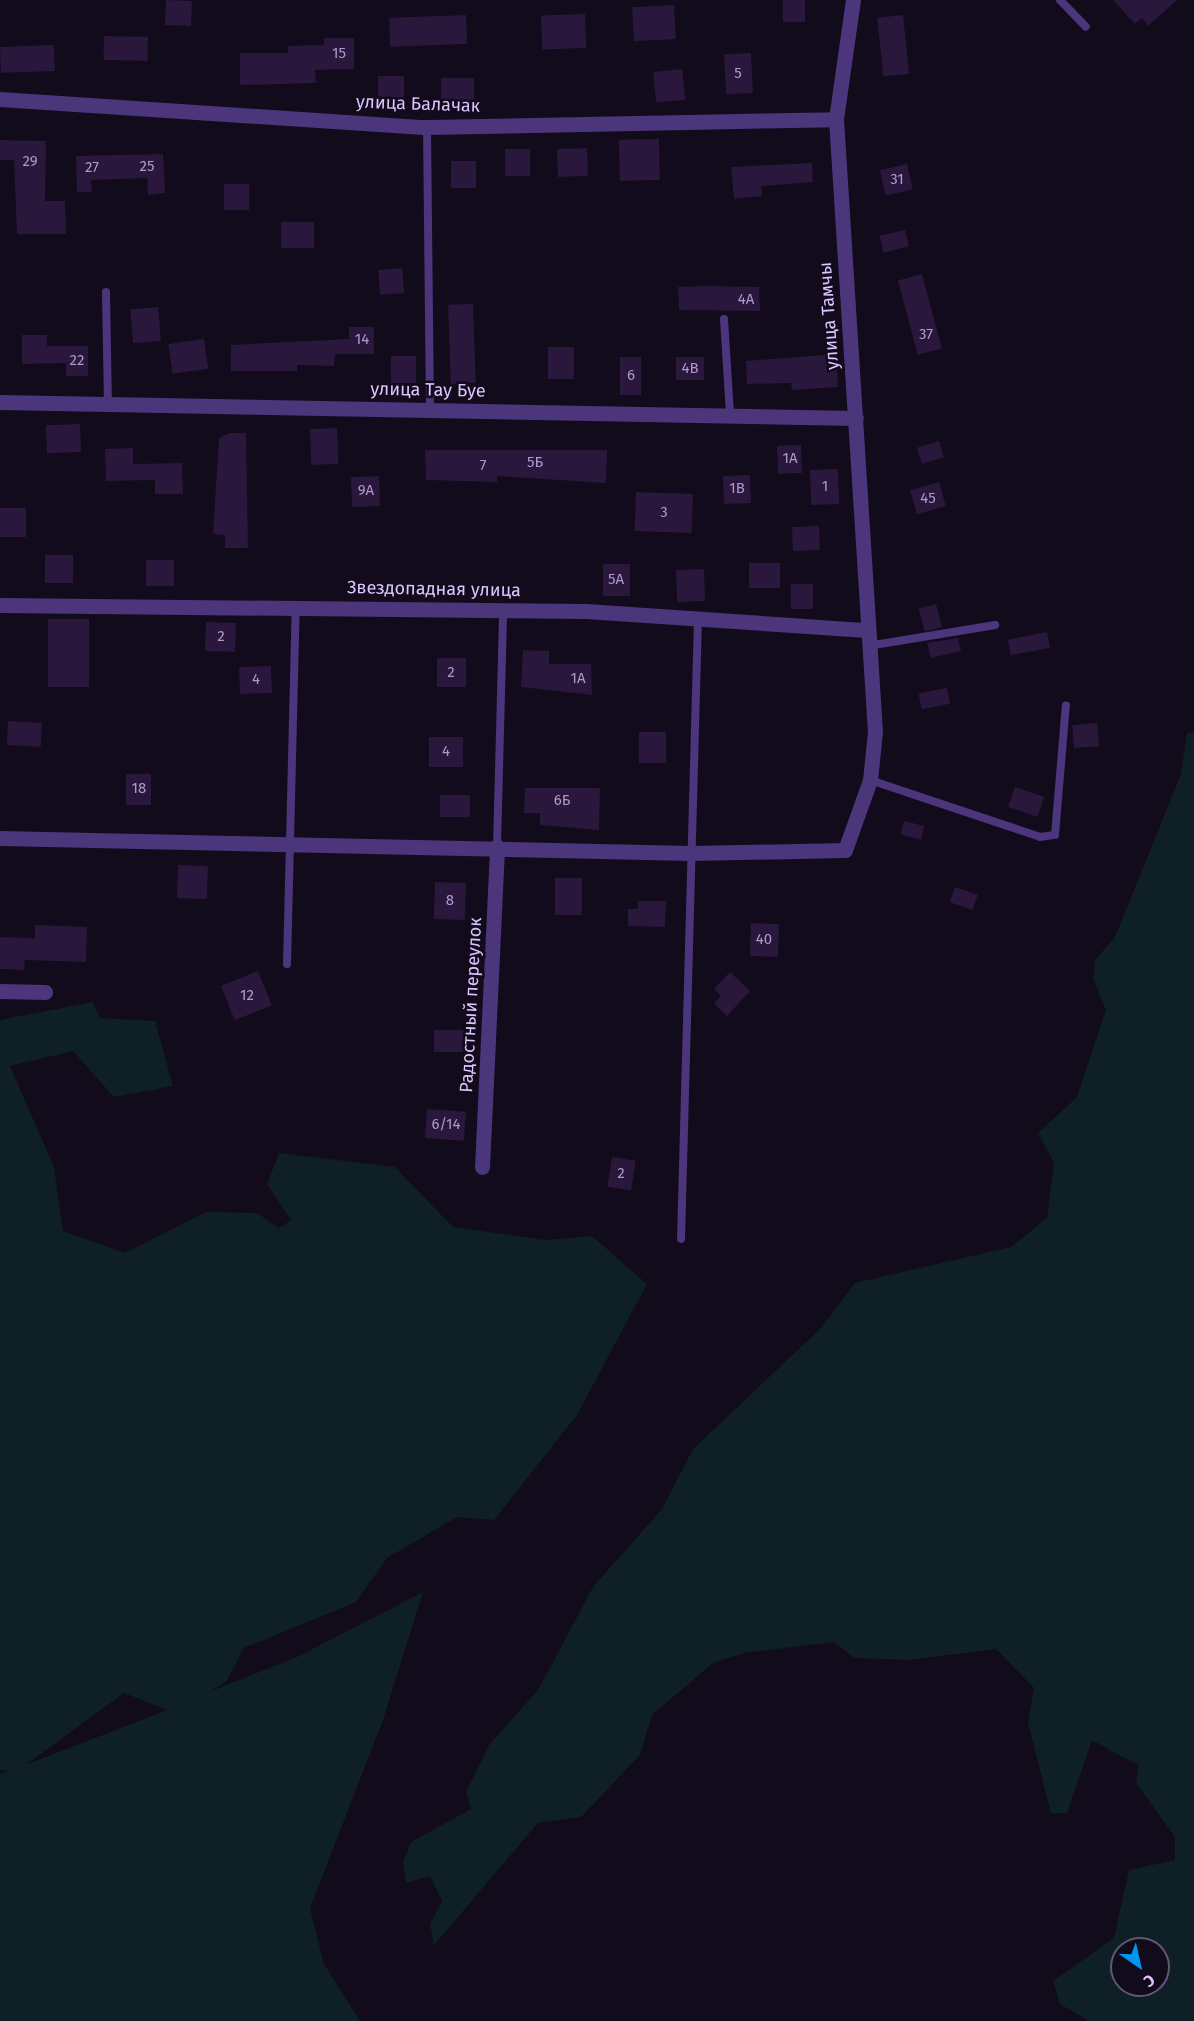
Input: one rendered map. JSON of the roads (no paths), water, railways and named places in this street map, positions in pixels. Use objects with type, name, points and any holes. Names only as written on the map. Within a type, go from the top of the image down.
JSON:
[{"type":"street","name":"улица Тамчы","points":[[691,853],[845,850],[870,780],[875,732],[866,630],[836,119],[853,0]]},
{"type":"street","name":"улица Балачак","points":[[0,99],[427,127],[836,119]]},
{"type":"street","name":"улица Тау Буе","points":[[0,402],[855,418]]},
{"type":"street","name":"Звездопадная улица","points":[[0,604],[503,610],[866,630]]},
{"type":"street","points":[[0,838],[497,846],[691,853]]},
{"type":"street","name":"Радостный переулок","points":[[482,1167],[497,846]]},
{"type":"street","points":[[0,991],[45,992]]},
{"type":"lane","points":[[1060,0],[1086,27]]},
{"type":"lane","points":[[427,127],[430,409]]},
{"type":"lane","points":[[106,292],[108,404]]},
{"type":"lane","points":[[724,319],[730,415]]},
{"type":"lane","points":[[287,964],[296,607]]},
{"type":"lane","points":[[497,846],[495,746],[503,610]]},
{"type":"lane","points":[[681,1239],[698,620]]},
{"type":"lane","points":[[868,646],[994,626]]},
{"type":"lane","points":[[870,780],[1040,837],[1055,835],[1066,705]]}]
